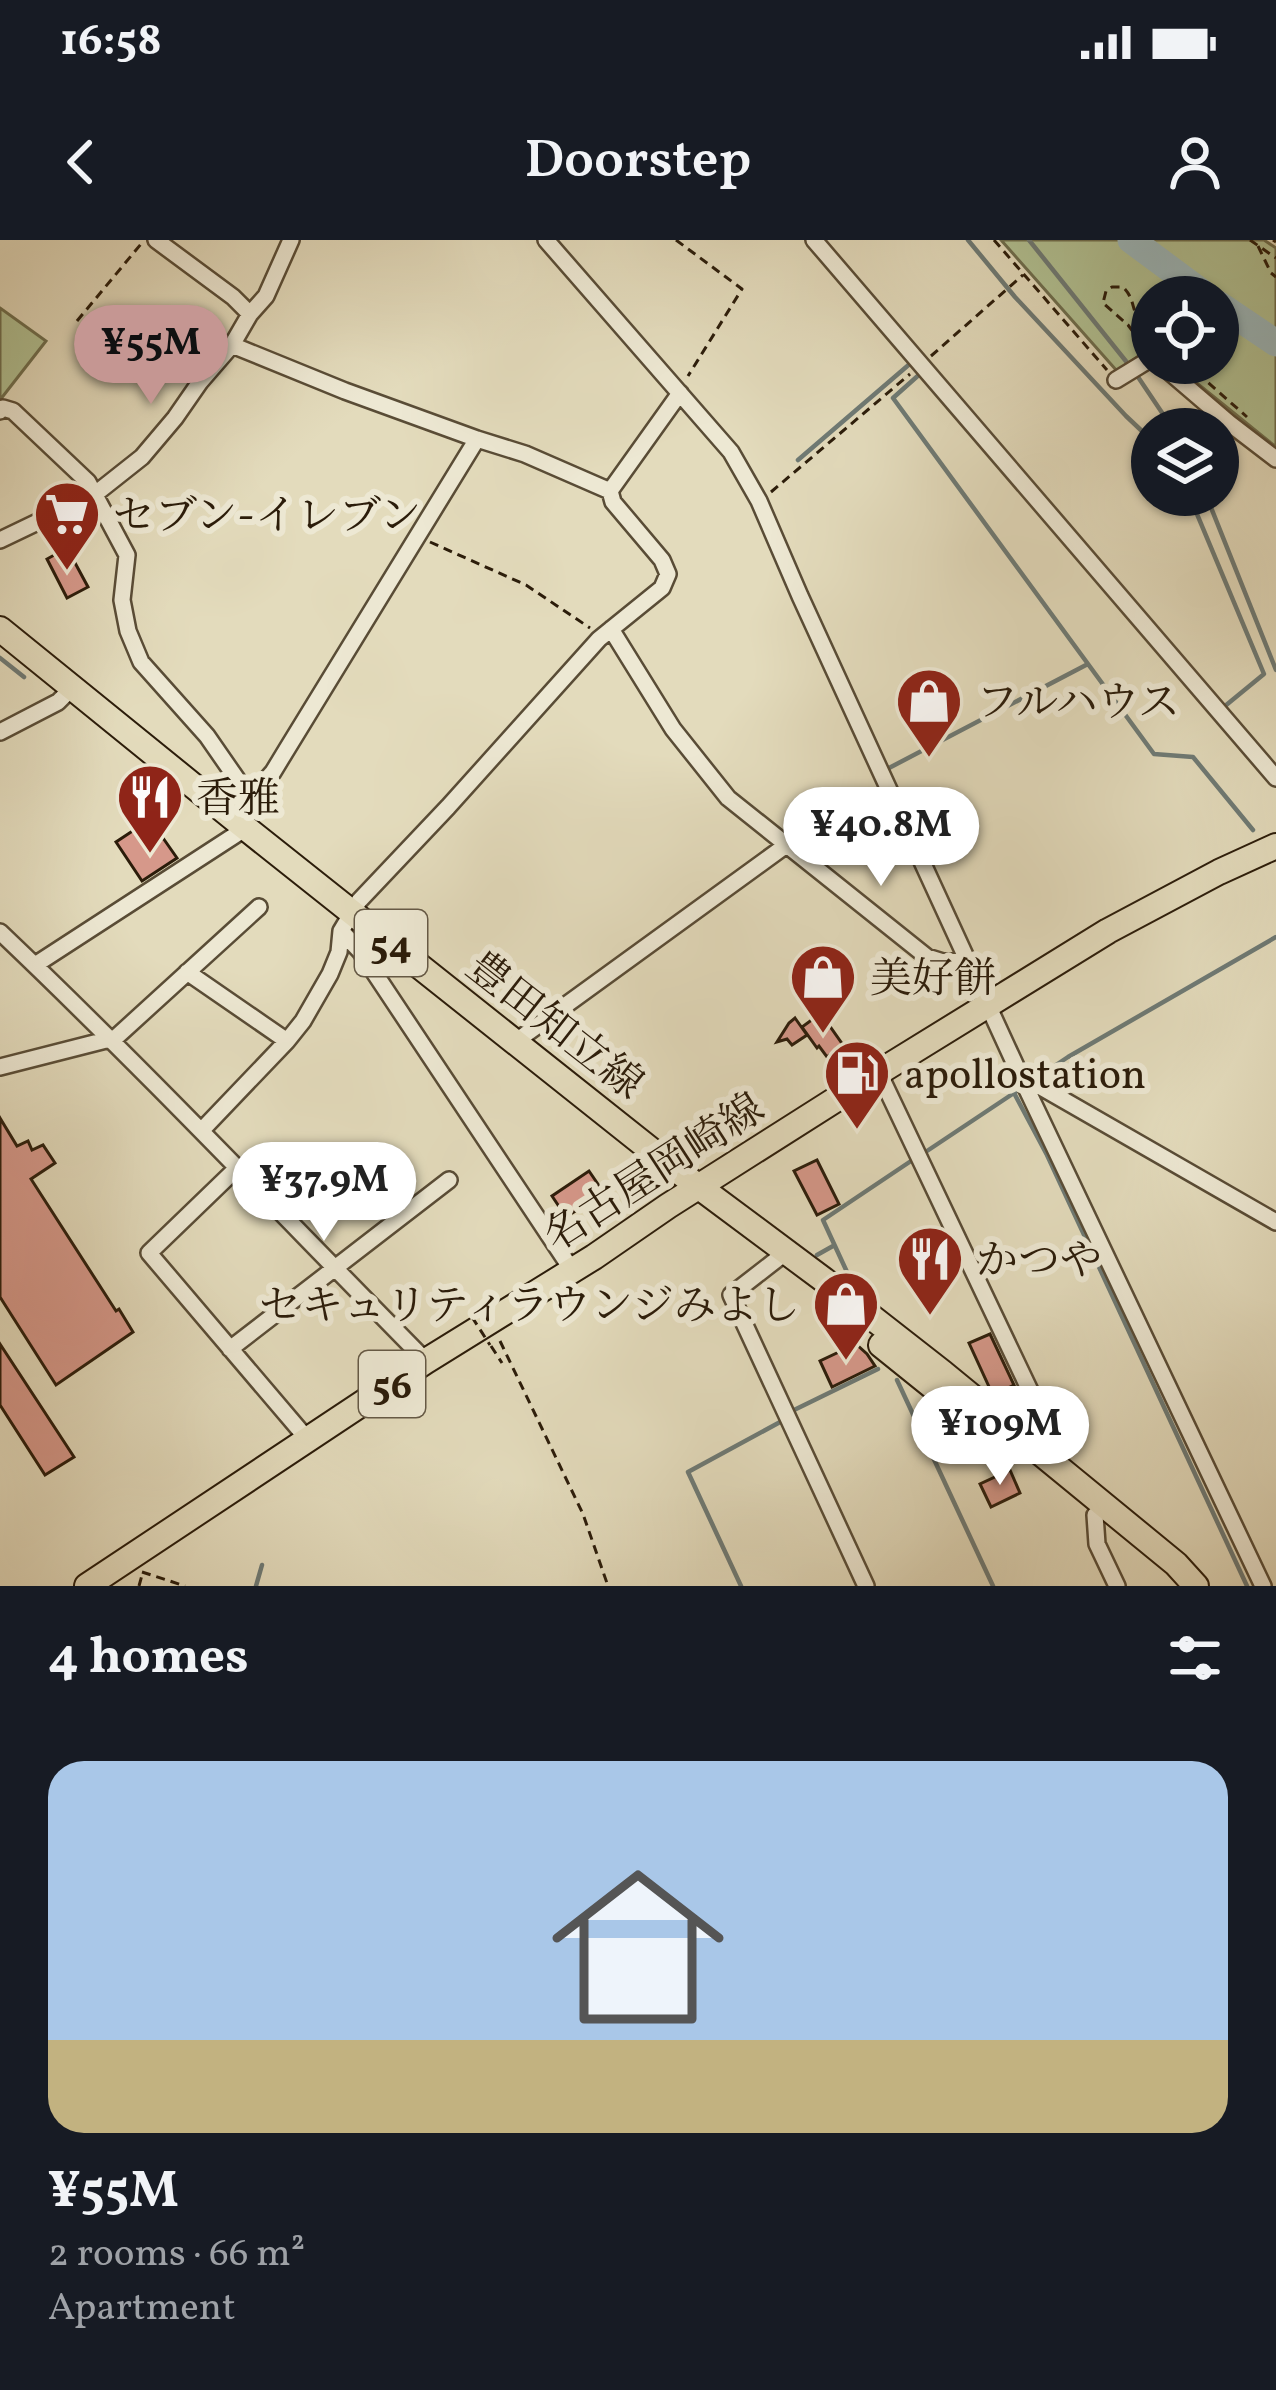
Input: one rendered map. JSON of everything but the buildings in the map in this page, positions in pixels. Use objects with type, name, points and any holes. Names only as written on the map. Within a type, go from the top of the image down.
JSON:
[{"type":"main road","name":"豊田知立線","points":[[0,629],[239,823],[346,921],[515,1042],[841,1293],[1049,1459],[1196,1586]]},
{"type":"main road","name":"名古屋岡崎線","points":[[87,1586],[427,1360],[484,1328],[879,1072],[1108,931],[1276,846]]},
{"type":"main road","name":"豊田知立線","points":[[785,1253],[813,1288],[1176,1586]]},
{"type":"street","points":[[156,240],[250,314]]},
{"type":"street","points":[[0,539],[94,495],[142,457],[266,296],[291,240]]},
{"type":"street","points":[[546,240],[731,452],[759,502],[1020,1075],[1263,1586]]},
{"type":"street","points":[[814,240],[1276,778]]},
{"type":"street","points":[[232,345],[477,440],[525,454],[610,491]]},
{"type":"street","points":[[1119,380],[1131,372]]},
{"type":"street","points":[[1184,384],[1276,459]]},
{"type":"street","points":[[610,491],[680,392]]},
{"type":"street","points":[[0,411],[13,411],[88,482],[127,555],[122,600],[141,662],[207,736],[250,798]]},
{"type":"street","points":[[34,965],[239,823],[250,798],[273,772],[477,440]]},
{"type":"street","points":[[202,1130],[287,1041],[319,997],[339,952],[346,921],[605,634],[662,588],[668,574],[662,560],[613,502],[610,491]]},
{"type":"street","points":[[605,634],[728,798],[927,957],[943,962],[969,960]]},
{"type":"street","points":[[0,732],[58,702],[72,688]]},
{"type":"street","points":[[515,1042],[785,846]]},
{"type":"street","points":[[0,1067],[111,1040],[259,907]]},
{"type":"street","points":[[346,921],[360,951],[572,1270]]},
{"type":"street","points":[[1,935],[202,1130],[427,1360]]},
{"type":"street","points":[[187,972],[287,1041]]},
{"type":"street","points":[[879,1072],[1053,1439],[1049,1459]]},
{"type":"street","points":[[1020,1075],[1275,1218]]},
{"type":"street","points":[[236,1169],[148,1253],[309,1441]]},
{"type":"street","points":[[230,1349],[449,1180]]},
{"type":"street","points":[[785,1253],[731,1295],[866,1586]]},
{"type":"street","points":[[1095,1515],[1097,1544],[1117,1586]]},
{"type":"path","points":[[77,321],[143,240]]},
{"type":"path","points":[[676,240],[742,289],[680,392]]},
{"type":"path","points":[[994,240],[1119,380]]},
{"type":"path","points":[[1250,240],[1276,258]]},
{"type":"path","points":[[1258,246],[1276,277]]},
{"type":"path","points":[[759,502],[1024,274]]},
{"type":"path","points":[[1131,302],[1123,287],[1112,287],[1103,303],[1131,329]]},
{"type":"path","points":[[1210,384],[1256,425]]},
{"type":"path","points":[[416,536],[542,593],[605,634]]},
{"type":"path","points":[[484,1328],[502,1363]]},
{"type":"path","points":[[484,1328],[583,1514],[608,1586]]},
{"type":"path","points":[[139,1586],[143,1574],[185,1586]]},
{"type":"green space","points":[[1001,240],[1264,240],[1276,248],[1276,447],[1239,417],[1239,408],[1228,408],[1198,384],[1239,384],[1239,276],[1131,276],[1131,361],[1117,371]]},
{"type":"green space","points":[[0,308],[46,341],[0,400]]},
{"type":"waterway","points":[[968,240],[1131,421]]},
{"type":"waterway","points":[[1029,240],[1129,365]]},
{"type":"waterway","points":[[1131,240],[1180,276]]},
{"type":"waterway","points":[[1239,318],[1276,343]]},
{"type":"waterway","points":[[798,460],[912,362]]},
{"type":"waterway","points":[[921,373],[893,398],[1154,754],[1193,757],[1253,830]]},
{"type":"waterway","points":[[1143,384],[1159,408]]},
{"type":"waterway","points":[[1198,516],[1264,674],[1225,706]]},
{"type":"waterway","points":[[1214,516],[1276,670]]},
{"type":"waterway","points":[[0,658],[24,677]]},
{"type":"waterway","points":[[889,768],[1086,665]]},
{"type":"waterway","points":[[1035,1079],[1276,937]]},
{"type":"waterway","points":[[1020,1089],[1014,1093],[1247,1586]]},
{"type":"waterway","points":[[924,1153],[1014,1093]]},
{"type":"waterway","points":[[853,1285],[823,1220],[914,1159]]},
{"type":"waterway","points":[[817,1255],[833,1246]]},
{"type":"waterway","points":[[792,1411],[878,1369]]},
{"type":"waterway","points":[[897,1380],[993,1586]]},
{"type":"waterway","points":[[741,1586],[688,1472],[782,1421]]},
{"type":"waterway","points":[[256,1586],[262,1565]]},
{"type":"place","name":"セブン-イレブン","points":[[67,573]]},
{"type":"place","name":"フルハウス","points":[[929,760]]},
{"type":"place","name":"香雅","points":[[150,856]]},
{"type":"place","name":"美好餅","points":[[823,1036]]},
{"type":"place","name":"apollostation","points":[[857,1132]]},
{"type":"place","name":"かつや","points":[[930,1318]]},
{"type":"place","name":"セキュリティラウンジみよし","points":[[846,1363]]}]
